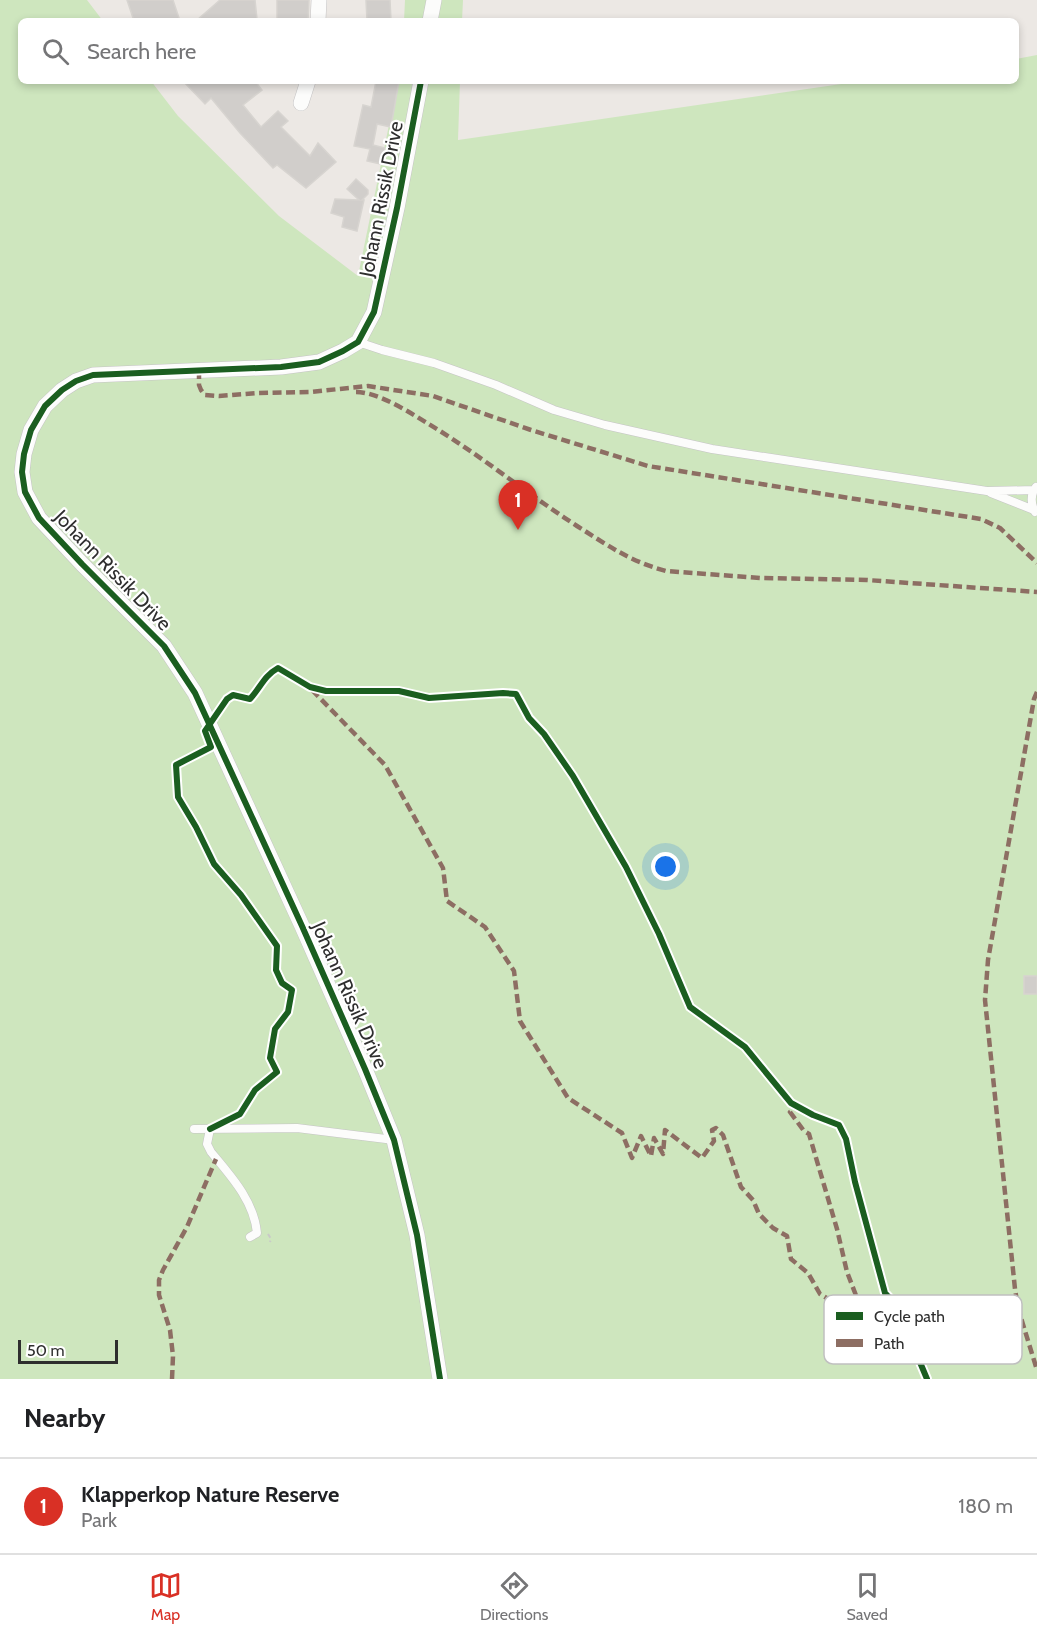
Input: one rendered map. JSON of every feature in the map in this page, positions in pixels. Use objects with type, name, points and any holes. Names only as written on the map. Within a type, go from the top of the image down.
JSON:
[{"type":"street","points":[[318,0],[318,18]]},
{"type":"street","points":[[431,18],[434,0]]},
{"type":"street","points":[[301,103],[307,84]]},
{"type":"street","name":"Johann Rissik Drive","points":[[420,84],[374,312],[358,342],[319,362],[281,367],[93,375],[76,381],[45,406],[31,430],[22,471],[25,492],[39,518],[164,646],[195,693],[302,926],[394,1140],[417,1235],[440,1379]]},
{"type":"lane","points":[[358,342],[434,363],[554,410],[605,425],[712,449],[987,491],[1035,488],[1032,497],[1035,512]]},
{"type":"lane","points":[[987,491],[1035,512]]},
{"type":"lane","points":[[194,1129],[297,1128],[394,1140]]},
{"type":"lane","points":[[210,1129],[207,1144],[211,1152],[246,1199],[254,1214],[257,1233],[250,1238]]},
{"type":"green space","points":[[0,0],[87,0],[101,18],[18,18],[18,84],[153,84],[178,116],[279,216],[358,276],[397,84],[460,84],[458,140],[841,84],[1019,84],[1019,58],[1037,55],[1037,1379],[0,1379]]},
{"type":"green space","points":[[405,0],[463,0],[462,18],[404,18]]},
{"type":"building","points":[[127,0],[173,0],[179,18],[133,18]]},
{"type":"building","points":[[220,0],[255,0],[257,18],[199,18]]},
{"type":"building","points":[[277,0],[309,0],[308,18],[277,18]]},
{"type":"building","points":[[366,0],[390,0],[391,18],[367,18]]},
{"type":"building","points":[[186,84],[257,84],[262,90],[243,105],[261,127],[278,111],[288,121],[281,127],[310,156],[318,143],[336,162],[306,188],[277,165],[273,168],[211,98],[205,104]]},
{"type":"building","points":[[375,84],[398,84],[391,127],[377,124],[373,145],[385,148],[381,164],[367,161],[370,149],[354,146],[363,105],[371,107]]},
{"type":"building","points":[[356,179],[368,190],[368,194],[362,200],[364,200],[357,231],[342,227],[344,217],[331,213],[335,199],[359,200],[347,189]]},
{"type":"building","points":[[1024,976],[1037,976],[1037,994],[1024,994]]},
{"type":"marked path","points":[[199,370],[199,385],[205,395],[310,392],[368,386],[433,396],[531,430],[648,466],[981,519],[1000,528],[1037,563]]},
{"type":"marked path","points":[[356,392],[374,395],[393,403],[446,435],[599,540],[630,558],[666,571],[761,578],[867,580],[1037,592]]},
{"type":"marked path","points":[[312,690],[385,765],[443,868],[447,901],[485,927],[514,971],[520,1021],[568,1098],[622,1133],[632,1158],[641,1136],[651,1156],[654,1138],[663,1154],[665,1130],[702,1158],[714,1141],[712,1130],[716,1128],[723,1135],[741,1187],[753,1200],[759,1214],[773,1228],[787,1236],[791,1259],[808,1273],[820,1294],[824,1296]]},
{"type":"marked path","points":[[1016,1295],[985,1000],[988,960],[1037,692]]},
{"type":"marked path","points":[[798,1107],[790,1112],[804,1131],[809,1134],[847,1272],[856,1295]]},
{"type":"marked path","points":[[172,1379],[173,1356],[170,1330],[159,1295],[159,1280],[187,1227],[216,1159]]},
{"type":"marked path","points":[[1022,1321],[1037,1370]]},
{"type":"cycle path","points":[[420,84],[374,312],[358,342],[319,362],[281,367],[93,375],[76,381],[45,406],[31,430],[24,454],[22,472],[25,492],[39,518],[164,646],[195,693],[302,926],[394,1140],[417,1235],[440,1379]]},
{"type":"cycle path","points":[[210,1129],[240,1114],[255,1090],[277,1072],[270,1058],[275,1029],[288,1012],[292,990],[282,983],[276,970],[277,946],[241,895],[214,864],[178,797],[176,765],[211,747],[205,731],[227,699],[233,695],[250,699],[266,678],[278,668],[310,687],[326,691],[399,691],[429,698],[516,694],[529,718],[544,734],[573,776],[626,867],[659,934],[690,1007],[745,1047],[791,1103],[839,1125],[846,1139],[855,1182],[887,1295]]},
{"type":"cycle path","points":[[921,1364],[927,1379]]},
{"type":"place","name":"Klapperkop Nature Reserve","points":[[518,530]]}]
